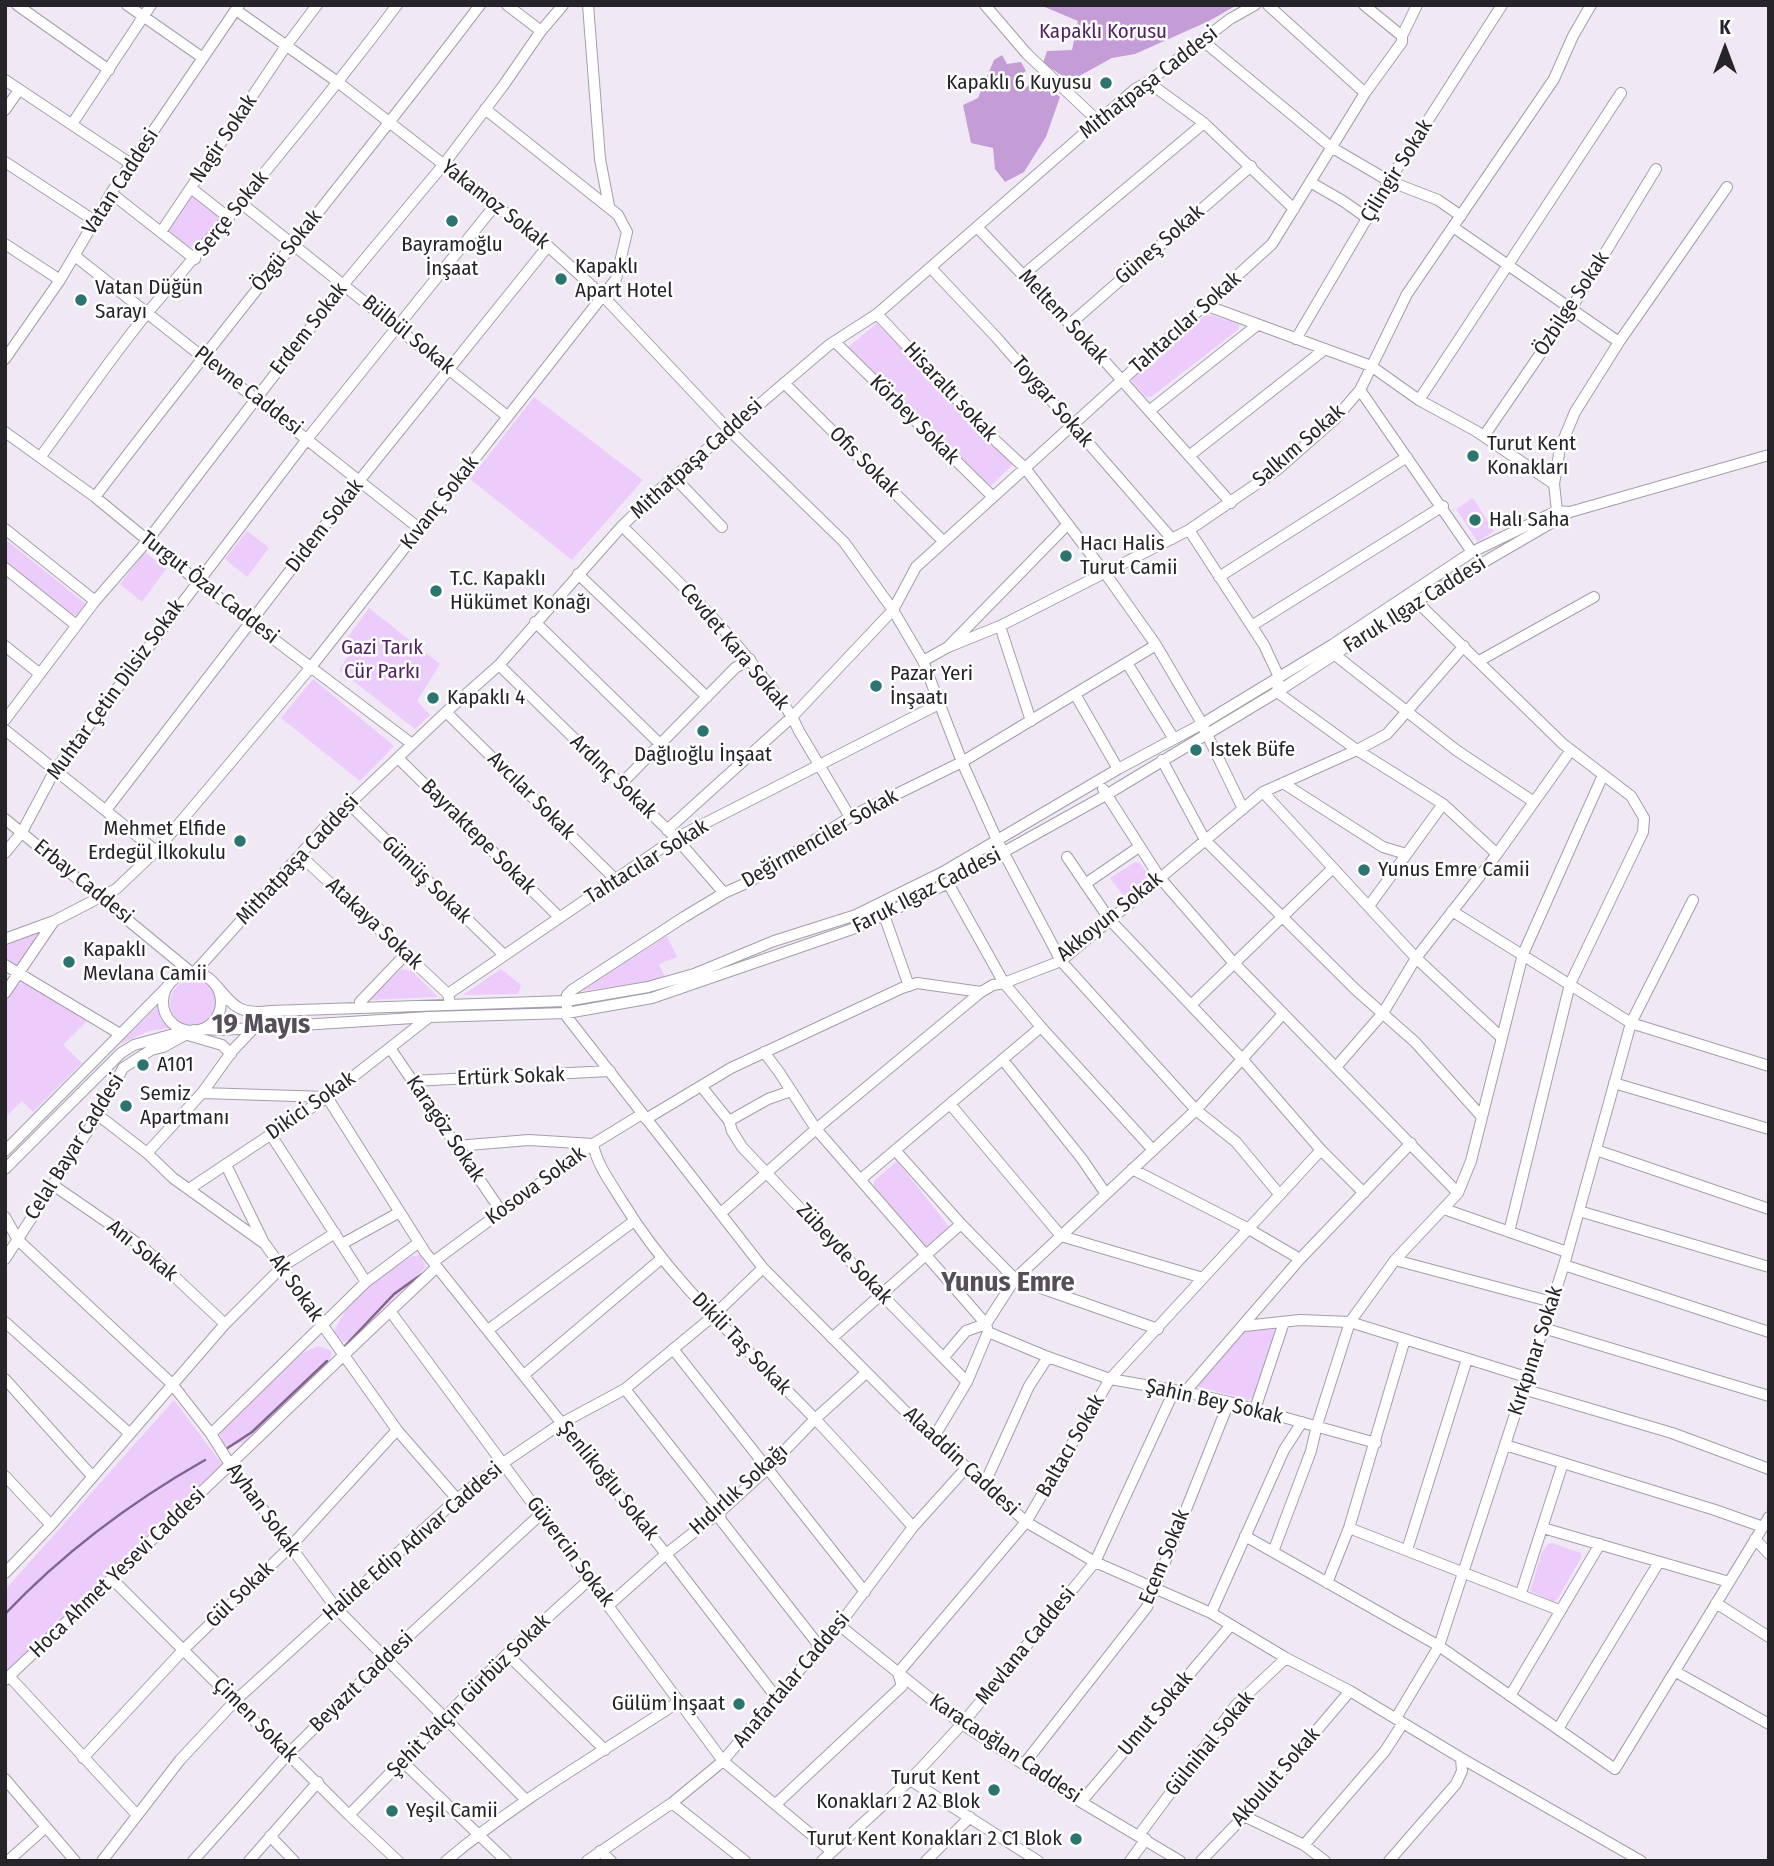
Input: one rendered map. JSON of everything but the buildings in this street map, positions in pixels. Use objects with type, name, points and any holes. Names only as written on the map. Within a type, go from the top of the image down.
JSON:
[{"type":"street","points":[[17,5],[109,70]]},
{"type":"street","points":[[127,5],[203,58]]},
{"type":"street","points":[[72,124],[151,5]]},
{"type":"street","name":"Nagir Sokak","points":[[161,232],[286,46],[317,5]]},
{"type":"street","name":"Serçe Sokak","points":[[41,456],[148,313],[339,83],[397,5]]},
{"type":"street","name":"Özgü Sokak","points":[[95,498],[292,243],[391,123],[480,5]]},
{"type":"street","points":[[507,5],[541,31]]},
{"type":"street","name":"Erdem Sokak","points":[[5,720],[95,601],[148,540],[344,284],[444,164],[563,5]]},
{"type":"street","points":[[588,5],[600,159],[609,206]]},
{"type":"street","points":[[985,5],[1027,54],[1098,121]]},
{"type":"street","name":"Mithatpaşa Caddesi","points":[[193,973],[349,804],[499,665],[622,526],[674,477],[835,342],[877,314],[1135,89],[1230,19],[1255,5]]},
{"type":"street","points":[[1268,5],[1365,93]]},
{"type":"street","points":[[1364,5],[1402,36]]},
{"type":"street","name":"Tahtacılar Sokak","points":[[667,830],[793,716],[893,610],[916,567],[1272,244],[1365,93],[1402,42],[1402,36],[1417,5]]},
{"type":"street","name":"Çilingir Sokak","points":[[1296,339],[1389,181],[1502,5]]},
{"type":"street","name":"Salkım Sokak","points":[[948,647],[1000,626],[1189,530],[1277,470],[1326,428],[1360,390],[1407,294],[1554,79],[1573,36],[1591,5]]},
{"type":"street","name":"Yakamoz Sokak","points":[[237,8],[339,83],[548,246],[604,297],[729,430],[844,542],[893,610],[923,662],[962,762],[997,840],[1061,961],[1196,1110],[1237,1142],[1279,1194]]},
{"type":"street","name":"Vatan Caddesi","points":[[5,359],[60,280],[111,193],[237,8]]},
{"type":"street","points":[[1203,41],[1331,147],[1389,181],[1438,200],[1461,216]]},
{"type":"street","points":[[5,80],[131,164]]},
{"type":"street","points":[[1147,82],[1204,123],[1294,209]]},
{"type":"street","points":[[5,110],[19,90]]},
{"type":"street","points":[[1419,400],[1621,93]]},
{"type":"street","name":"Kıvanç Sokak","points":[[5,939],[54,921],[116,889],[156,851],[310,667],[616,279],[627,232],[624,223],[609,206],[485,109]]},
{"type":"street","points":[[1023,275],[1204,123]]},
{"type":"street","points":[[5,162],[95,221]]},
{"type":"street","name":"Güneş Sokak","points":[[1070,324],[1251,166]]},
{"type":"street","name":"Özbilge Sokak","points":[[1484,436],[1571,309],[1656,169]]},
{"type":"street","points":[[1310,182],[1367,218]]},
{"type":"street","points":[[1557,511],[1554,484],[1560,448],[1575,412],[1619,342],[1727,187]]},
{"type":"street","points":[[191,188],[229,218]]},
{"type":"street","points":[[111,193],[195,259]]},
{"type":"street","name":"Bülbül Sokak","points":[[241,203],[508,416]]},
{"type":"street","name":"Muhtar Çetin Dilsiz Sokak","points":[[5,853],[22,832],[55,769],[197,581],[496,204]]},
{"type":"street","name":"Meltem Sokak","points":[[977,227],[1070,324],[1231,503]]},
{"type":"street","points":[[1453,227],[1619,342]]},
{"type":"street","points":[[5,244],[60,280]]},
{"type":"street","name":"Didem Sokak","points":[[106,810],[359,481],[548,246]]},
{"type":"street","name":"Plevne Caddesi","points":[[75,256],[420,529]]},
{"type":"street","name":"Toygar Sokak","points":[[931,268],[996,337],[1172,539]]},
{"type":"street","points":[[1205,305],[1256,326],[1371,366],[1419,400],[1484,436],[1554,484]]},
{"type":"street","name":"Hisaraltı sokak","points":[[877,314],[997,442],[1025,468],[1105,573],[1156,645],[1204,728],[1243,809]]},
{"type":"street","points":[[1149,411],[1256,326]]},
{"type":"street","name":"Körbey Sokak","points":[[835,342],[993,498]]},
{"type":"street","points":[[1189,456],[1325,349]]},
{"type":"street","name":"Ofis Sokak","points":[[784,383],[944,542]]},
{"type":"street","points":[[1360,390],[1443,506],[1472,552]]},
{"type":"street","name":"Turgut Özal Caddesi","points":[[5,432],[41,456],[197,581],[412,744]]},
{"type":"street","name":"Faruk Ilgaz Caddesi","points":[[216,985],[234,1007],[252,1013],[270,1010],[360,1008],[449,999],[566,1007],[694,974],[774,941],[856,915],[943,872],[1118,769],[1174,739],[1204,728],[1277,692],[1417,601],[1570,512],[1769,455]]},
{"type":"street","points":[[1219,577],[1407,457]]},
{"type":"street","points":[[674,477],[722,527]]},
{"type":"street","points":[[1253,625],[1443,506]]},
{"type":"street","name":"Faruk Ilgaz Caddesi","points":[[193,1031],[429,1017],[652,998],[861,926],[948,883],[1106,795],[1162,760],[1279,677],[1472,552],[1557,511],[1570,512]]},
{"type":"street","points":[[923,662],[948,647],[1068,524]]},
{"type":"street","name":"Cevdet Kara Sokak","points":[[622,526],[684,586],[750,659],[793,716],[850,817]]},
{"type":"street","points":[[5,529],[95,601]]},
{"type":"street","points":[[1189,530],[1253,625],[1279,677],[1277,692],[1357,750],[1443,804],[1497,854]]},
{"type":"street","points":[[5,568],[76,625]]},
{"type":"street","points":[[578,574],[707,697]]},
{"type":"street","points":[[1408,593],[1571,750],[1631,796],[1644,818],[1643,832],[1570,984],[1509,1232]]},
{"type":"street","points":[[1479,661],[1594,597]]},
{"type":"street","points":[[535,622],[660,744]]},
{"type":"street","points":[[1000,626],[1031,721]]},
{"type":"street","name":"Değirmenciler Sokak","points":[[566,1007],[567,995],[572,990],[724,893],[751,881],[850,817],[962,762],[1156,645]]},
{"type":"street","points":[[5,646],[40,674]]},
{"type":"street","name":"Akkoyun Sokak","points":[[721,1213],[816,1129],[981,992],[993,985],[1061,961],[1263,792],[1388,734],[1464,646]]},
{"type":"street","points":[[1335,655],[1456,750],[1534,802]]},
{"type":"street","points":[[620,785],[735,668],[750,659]]},
{"type":"street","points":[[1127,663],[1174,739]]},
{"type":"street","name":"Ardınç Sokak","points":[[499,665],[676,838],[724,893]]},
{"type":"street","points":[[1075,694],[1118,769]]},
{"type":"street","name":"Tahtacılar Sokak","points":[[449,999],[504,955],[676,838],[820,767],[939,704]]},
{"type":"street","name":"Avcılar Sokak","points":[[446,712],[616,880]]},
{"type":"street","points":[[5,730],[156,851]]},
{"type":"street","points":[[1336,1068],[1383,1013],[1416,958],[1497,854],[1571,750]]},
{"type":"street","name":"Bayraktepe Sokak","points":[[398,758],[559,917]]},
{"type":"street","points":[[1162,760],[1205,840],[1356,990],[1415,1042],[1482,1117]]},
{"type":"street","points":[[1273,1552],[1311,1451],[1350,1322],[1395,1260],[1458,1193],[1471,1161],[1523,954],[1603,775]]},
{"type":"street","points":[[1098,781],[1160,878],[1233,962],[1458,1193]]},
{"type":"street","points":[[1283,783],[1383,847],[1406,854]]},
{"type":"street","points":[[1263,792],[1416,958],[1502,1038]]},
{"type":"street","name":"Gümüş Sokak","points":[[349,804],[504,955]]},
{"type":"street","points":[[1369,906],[1443,804]]},
{"type":"street","name":"Erbay Caddesi","points":[[5,819],[193,973]]},
{"type":"street","points":[[1085,884],[1139,847]]},
{"type":"street","name":"Atakaya Sokak","points":[[300,855],[406,954],[449,999]]},
{"type":"street","points":[[1067,857],[1110,920],[1243,1060],[1321,1150],[1364,1193]]},
{"type":"street","points":[[1191,1005],[1333,868]]},
{"type":"street","points":[[948,883],[1004,983],[1153,1150]]},
{"type":"street","name":"Kırkpınar Sokak","points":[[1304,1845],[1385,1751],[1439,1646],[1564,1265],[1631,1023],[1692,900]]},
{"type":"street","points":[[1452,911],[1631,1023],[1769,1066]]},
{"type":"street","points":[[884,915],[909,986],[917,983],[981,992]]},
{"type":"street","points":[[5,993],[54,921]]},
{"type":"street","points":[[360,1008],[360,1002],[406,954]]},
{"type":"street","points":[[5,965],[120,1034]]},
{"type":"street","points":[[5,1151],[174,979],[193,973],[202,975],[216,985],[220,993],[219,1011],[209,1025],[142,1042],[121,1053],[5,1169]]},
{"type":"street","points":[[168,986],[164,995],[165,1013],[178,1027],[222,1045],[231,1054]]},
{"type":"street","name":"Kosova Sokak","points":[[342,1355],[390,1311],[435,1264],[501,1210],[593,1144],[764,1052],[909,986]]},
{"type":"street","name":"Alaaddin Caddesi","points":[[566,1007],[567,1017],[763,1268],[866,1373],[1026,1522],[1095,1562],[1211,1613],[1641,1861]]},
{"type":"street","points":[[934,1437],[967,1382],[987,1328],[1015,1279],[1196,1110],[1282,1015]]},
{"type":"street","name":"Dikici Sokak","points":[[189,1189],[327,1097],[429,1017]]},
{"type":"street","points":[[861,1179],[1041,1027]]},
{"type":"street","points":[[147,1153],[202,1093],[253,1029]]},
{"type":"street","name":"Celal Bayar Caddesi","points":[[5,1259],[98,1115],[123,1068],[151,1050],[193,1031]]},
{"type":"street","name":"Karagöz Sokak","points":[[390,1048],[501,1210]]},
{"type":"street","name":"Şahin Bey Sokak","points":[[764,1052],[816,1129],[987,1328],[1048,1357],[1110,1379],[1229,1402],[1376,1443]]},
{"type":"street","points":[[1003,1060],[1082,1159],[1106,1194]]},
{"type":"street","name":"Ertürk Sokak","points":[[412,1081],[610,1071]]},
{"type":"street","points":[[1614,1083],[1769,1129]]},
{"type":"street","name":"Zübeyde Sokak","points":[[701,1086],[729,1121],[743,1147],[967,1382]]},
{"type":"street","points":[[729,1121],[768,1099],[792,1091]]},
{"type":"street","points":[[202,1093],[327,1097]]},
{"type":"street","name":"Şenlikoğlu Sokak","points":[[327,1097],[418,1243],[525,1374],[776,1697]]},
{"type":"street","points":[[950,1104],[1061,1236],[1203,1278]]},
{"type":"street","name":"Ak Sokak","points":[[98,1115],[189,1189],[265,1244],[397,1430],[457,1499]]},
{"type":"street","points":[[271,1135],[366,1282]]},
{"type":"street","points":[[456,1146],[530,1140],[593,1144]]},
{"type":"street","name":"Mevlana Caddesi","points":[[822,1861],[910,1780],[962,1724],[1095,1562],[1179,1391],[1244,1326],[1300,1259],[1411,1143]]},
{"type":"street","name":"Dikili Taş Sokak","points":[[593,1144],[595,1157],[661,1259],[712,1317],[815,1419],[913,1527]]},
{"type":"street","points":[[895,1150],[1015,1279],[1158,1329]]},
{"type":"street","name":"Baltacı Sokak","points":[[776,1804],[902,1686],[898,1674],[1026,1522],[1110,1379],[1321,1150]]},
{"type":"street","points":[[1596,1150],[1769,1209]]},
{"type":"street","points":[[226,1165],[265,1244]]},
{"type":"street","points":[[1132,1170],[1247,1228],[1300,1259]]},
{"type":"street","name":"Anı Sokak","points":[[53,1185],[143,1247],[225,1324]]},
{"type":"street","points":[[1444,1209],[1567,1252]]},
{"type":"street","points":[[1579,1211],[1769,1268]]},
{"type":"street","points":[[342,1244],[398,1213]]},
{"type":"street","name":"Ayhan Sokak","points":[[5,1217],[18,1240],[172,1384],[336,1608],[524,1799]]},
{"type":"street","points":[[488,1330],[634,1221]]},
{"type":"street","points":[[832,1338],[961,1224]]},
{"type":"street","points":[[5,1573],[51,1525],[225,1324],[283,1266],[335,1233]]},
{"type":"street","points":[[211,1434],[366,1282],[418,1243]]},
{"type":"street","points":[[525,1374],[661,1259]]},
{"type":"street","points":[[1395,1260],[1552,1302]]},
{"type":"street","points":[[1564,1265],[1769,1332]]},
{"type":"street","name":"Halide Edip Adıvar Caddesi","points":[[102,1861],[180,1760],[236,1700],[457,1499],[503,1463],[562,1423],[625,1389],[712,1317],[763,1268]]},
{"type":"street","name":"Güvercin Sokak","points":[[390,1311],[723,1761],[831,1851]]},
{"type":"street","points":[[1244,1326],[1300,1320],[1350,1322],[1526,1377]]},
{"type":"street","points":[[5,1322],[129,1433]]},
{"type":"street","points":[[1255,1409],[1284,1322]]},
{"type":"street","points":[[944,1357],[966,1331],[987,1328]]},
{"type":"street","points":[[1543,1328],[1769,1396]]},
{"type":"street","points":[[1327,1583],[1349,1528],[1405,1339]]},
{"type":"street","points":[[673,1349],[865,1592]]},
{"type":"street","name":"Hoca Ahmet Yesevi Caddesi","points":[[7,1678],[231,1466],[342,1355]]},
{"type":"street","points":[[985,1483],[1029,1386],[1048,1357]]},
{"type":"street","points":[[1407,1550],[1467,1359]]},
{"type":"street","name":"Hıdırlık Sokağı","points":[[610,1605],[666,1554],[721,1511],[866,1373]]},
{"type":"street","points":[[5,1379],[92,1476]]},
{"type":"street","points":[[625,1389],[721,1511],[720,1518],[820,1647]]},
{"type":"street","points":[[1523,1389],[1672,1433],[1769,1469]]},
{"type":"street","name":"Ecem Sokak","points":[[1024,1764],[1147,1606],[1229,1402]]},
{"type":"street","points":[[1211,1613],[1284,1450],[1302,1422]]},
{"type":"street","name":"Gül Sokak","points":[[83,1758],[184,1649],[290,1547],[397,1430]]},
{"type":"street","points":[[1245,1536],[1439,1646],[1615,1769],[1766,1522],[1715,1510],[1505,1445]]},
{"type":"street","points":[[1521,1593],[1563,1463]]},
{"type":"street","name":"Anafartalar Caddesi","points":[[587,1861],[672,1803],[723,1761],[839,1625],[913,1527],[967,1467]]},
{"type":"street","points":[[5,1476],[51,1525]]},
{"type":"street","name":"Beyazıt Caddesi","points":[[193,1861],[289,1753],[386,1657],[542,1513]]},
{"type":"street","points":[[1349,1528],[1559,1610]]},
{"type":"street","points":[[1543,1528],[1729,1582]]},
{"type":"street","points":[[1755,1539],[1769,1554]]},
{"type":"street","points":[[1510,1696],[1600,1544]]},
{"type":"street","points":[[1558,1729],[1659,1562]]},
{"type":"street","name":"Çimen Sokak","points":[[112,1579],[398,1861]]},
{"type":"street","name":"Şehit Yalçın Gürbüz Sokak","points":[[349,1815],[507,1654],[590,1579]]},
{"type":"street","points":[[1716,1603],[1769,1636]]},
{"type":"street","name":"Karacaoğlan Caddesi","points":[[839,1625],[962,1724],[1082,1802],[1180,1861]]},
{"type":"street","name":"Umut Sokak","points":[[1082,1802],[1231,1625]]},
{"type":"street","points":[[507,1654],[603,1748]]},
{"type":"street","name":"Gülnihal Sokak","points":[[1130,1861],[1142,1837],[1237,1705],[1286,1658]]},
{"type":"street","points":[[1676,1672],[1769,1724]]},
{"type":"street","points":[[7,1678],[137,1815]]},
{"type":"street","name":"Akbulut Sokak","points":[[1201,1861],[1350,1691]]},
{"type":"street","points":[[438,1861],[524,1799],[680,1701]]},
{"type":"street","points":[[1389,1861],[1456,1784],[1462,1771],[1461,1758]]},
{"type":"street","points":[[403,1762],[506,1861]]},
{"type":"street","points":[[5,1779],[75,1861]]},
{"type":"street","points":[[910,1780],[1033,1859]]},
{"type":"street","points":[[249,1861],[318,1782]]},
{"type":"street","points":[[672,1803],[745,1861]]},
{"type":"street","points":[[1244,1815],[1304,1845],[1325,1861]]},
{"type":"street","points":[[926,1861],[970,1817]]},
{"type":"street","points":[[9,1861],[46,1827]]},
{"type":"street","points":[[446,1861],[475,1833]]},
{"type":"street","points":[[270,1836],[294,1861]]},
{"type":"street","points":[[600,1850],[611,1861]]},
{"type":"green space","name":"Kapaklı Korusu","points":[[1040,5],[1237,5],[1209,21],[1135,54],[1112,58],[1070,81],[1043,63],[1047,51],[1072,50],[1078,21]]},
{"type":"green space","name":"Kapaklı Korusu","points":[[1002,55],[1007,64],[1021,62],[1026,71],[1014,79],[1020,91],[1038,80],[1060,97],[1046,137],[1024,172],[1005,182],[995,169],[993,148],[971,143],[963,105],[978,98],[994,60]]},
{"type":"green space","points":[[191,193],[217,214],[218,219],[195,248],[189,247],[165,227]]},
{"type":"green space","points":[[1211,315],[1239,324],[1239,329],[1151,397],[1145,396],[1132,382],[1132,375],[1204,316]]},
{"type":"green space","points":[[877,323],[1013,464],[989,488],[846,349]]},
{"type":"green space","points":[[534,397],[643,480],[572,560],[470,479]]},
{"type":"green space","name":"Halı Saha","points":[[1473,498],[1494,531],[1478,542],[1456,509]]},
{"type":"green space","points":[[247,531],[269,548],[247,577],[225,559]]},
{"type":"green space","points":[[5,539],[85,603],[85,611],[78,618],[5,565]]},
{"type":"green space","points":[[145,552],[166,569],[142,602],[120,584]]},
{"type":"green space","name":"Gazi Tarık Cür Parkı","points":[[369,608],[440,664],[417,701],[430,715],[415,729],[339,670],[348,656],[339,649]]},
{"type":"green space","points":[[313,679],[394,746],[360,781],[281,718]]},
{"type":"green space","points":[[1135,862],[1140,863],[1147,873],[1147,879],[1125,898],[1110,878]]},
{"type":"green space","points":[[42,930],[24,959],[16,965],[5,959],[5,944]]},
{"type":"green space","points":[[667,936],[677,957],[659,964],[666,979],[581,991]]},
{"type":"green space","points":[[401,969],[412,971],[438,997],[369,1000]]},
{"type":"green space","points":[[501,969],[521,985],[518,994],[463,995]]},
{"type":"green space","points":[[193,980],[209,987],[216,1003],[209,1019],[193,1026],[177,1019],[170,1003],[177,987]]},
{"type":"green space","points":[[23,981],[88,1020],[63,1045],[82,1063],[33,1112],[22,1101],[5,1118],[5,1000],[15,986]]},
{"type":"green space","points":[[158,1006],[161,1020],[169,1028],[149,1031],[118,1045]]},
{"type":"green space","points":[[897,1161],[951,1229],[930,1247],[925,1246],[874,1187],[874,1181]]},
{"type":"green space","points":[[420,1255],[426,1267],[350,1340],[343,1342],[334,1332],[357,1296],[412,1256]]},
{"type":"green space","points":[[1275,1326],[1279,1331],[1254,1397],[1248,1400],[1199,1387],[1244,1329]]},
{"type":"green space","points":[[318,1346],[332,1351],[330,1361],[247,1441],[225,1448],[219,1433],[301,1354]]},
{"type":"green space","points":[[174,1400],[222,1464],[5,1673],[5,1590]]},
{"type":"green space","points":[[1552,1543],[1581,1553],[1581,1558],[1557,1600],[1553,1602],[1530,1591],[1542,1552]]},
{"type":"waterway","points":[[344,1347],[394,1294],[422,1274]]},
{"type":"waterway","points":[[223,1451],[252,1432],[327,1361]]},
{"type":"waterway","points":[[5,1614],[27,1591],[99,1530],[151,1493],[205,1460]]},
{"type":"place","name":"Kapaklı 6 Kuyusu","points":[[1106,83]]},
{"type":"place","name":"Bayramoğlu İnşaat","points":[[452,221]]},
{"type":"place","name":"Kapaklı Apart Hotel","points":[[561,279]]},
{"type":"place","name":"Vatan Düğün Sarayı","points":[[81,300]]},
{"type":"place","name":"Turut Kent Konakları","points":[[1473,456]]},
{"type":"place","name":"Halı Saha","points":[[1475,520]]},
{"type":"place","name":"Hacı Halis Turut Camii","points":[[1066,556]]},
{"type":"place","name":"T.C. Kapaklı Hükümet Konağı","points":[[436,591]]},
{"type":"place","name":"Pazar Yeri İnşaatı","points":[[876,686]]},
{"type":"place","name":"Kapaklı 4","points":[[433,698]]},
{"type":"place","name":"Dağlıoğlu İnşaat","points":[[703,731]]},
{"type":"place","name":"Istek Büfe","points":[[1196,750]]},
{"type":"place","name":"Mehmet Elfide Erdegül İlkokulu","points":[[240,841]]},
{"type":"place","name":"Yunus Emre Camii","points":[[1364,870]]},
{"type":"place","name":"Kapaklı Mevlana Camii","points":[[69,962]]},
{"type":"place","name":"A101","points":[[143,1065]]},
{"type":"place","name":"Semiz Apartmanı","points":[[126,1106]]},
{"type":"place","name":"Gülüm İnşaat","points":[[739,1704]]},
{"type":"place","name":"Turut Kent Konakları 2 A2 Blok","points":[[994,1790]]},
{"type":"place","name":"Yeşil Camii","points":[[392,1811]]},
{"type":"place","name":"Turut Kent Konakları 2 C1 Blok","points":[[1076,1839]]},
{"type":"district","name":"19 Mayıs","points":[[261,1025]]},
{"type":"district","name":"Yunus Emre","points":[[1008,1283]]}]
